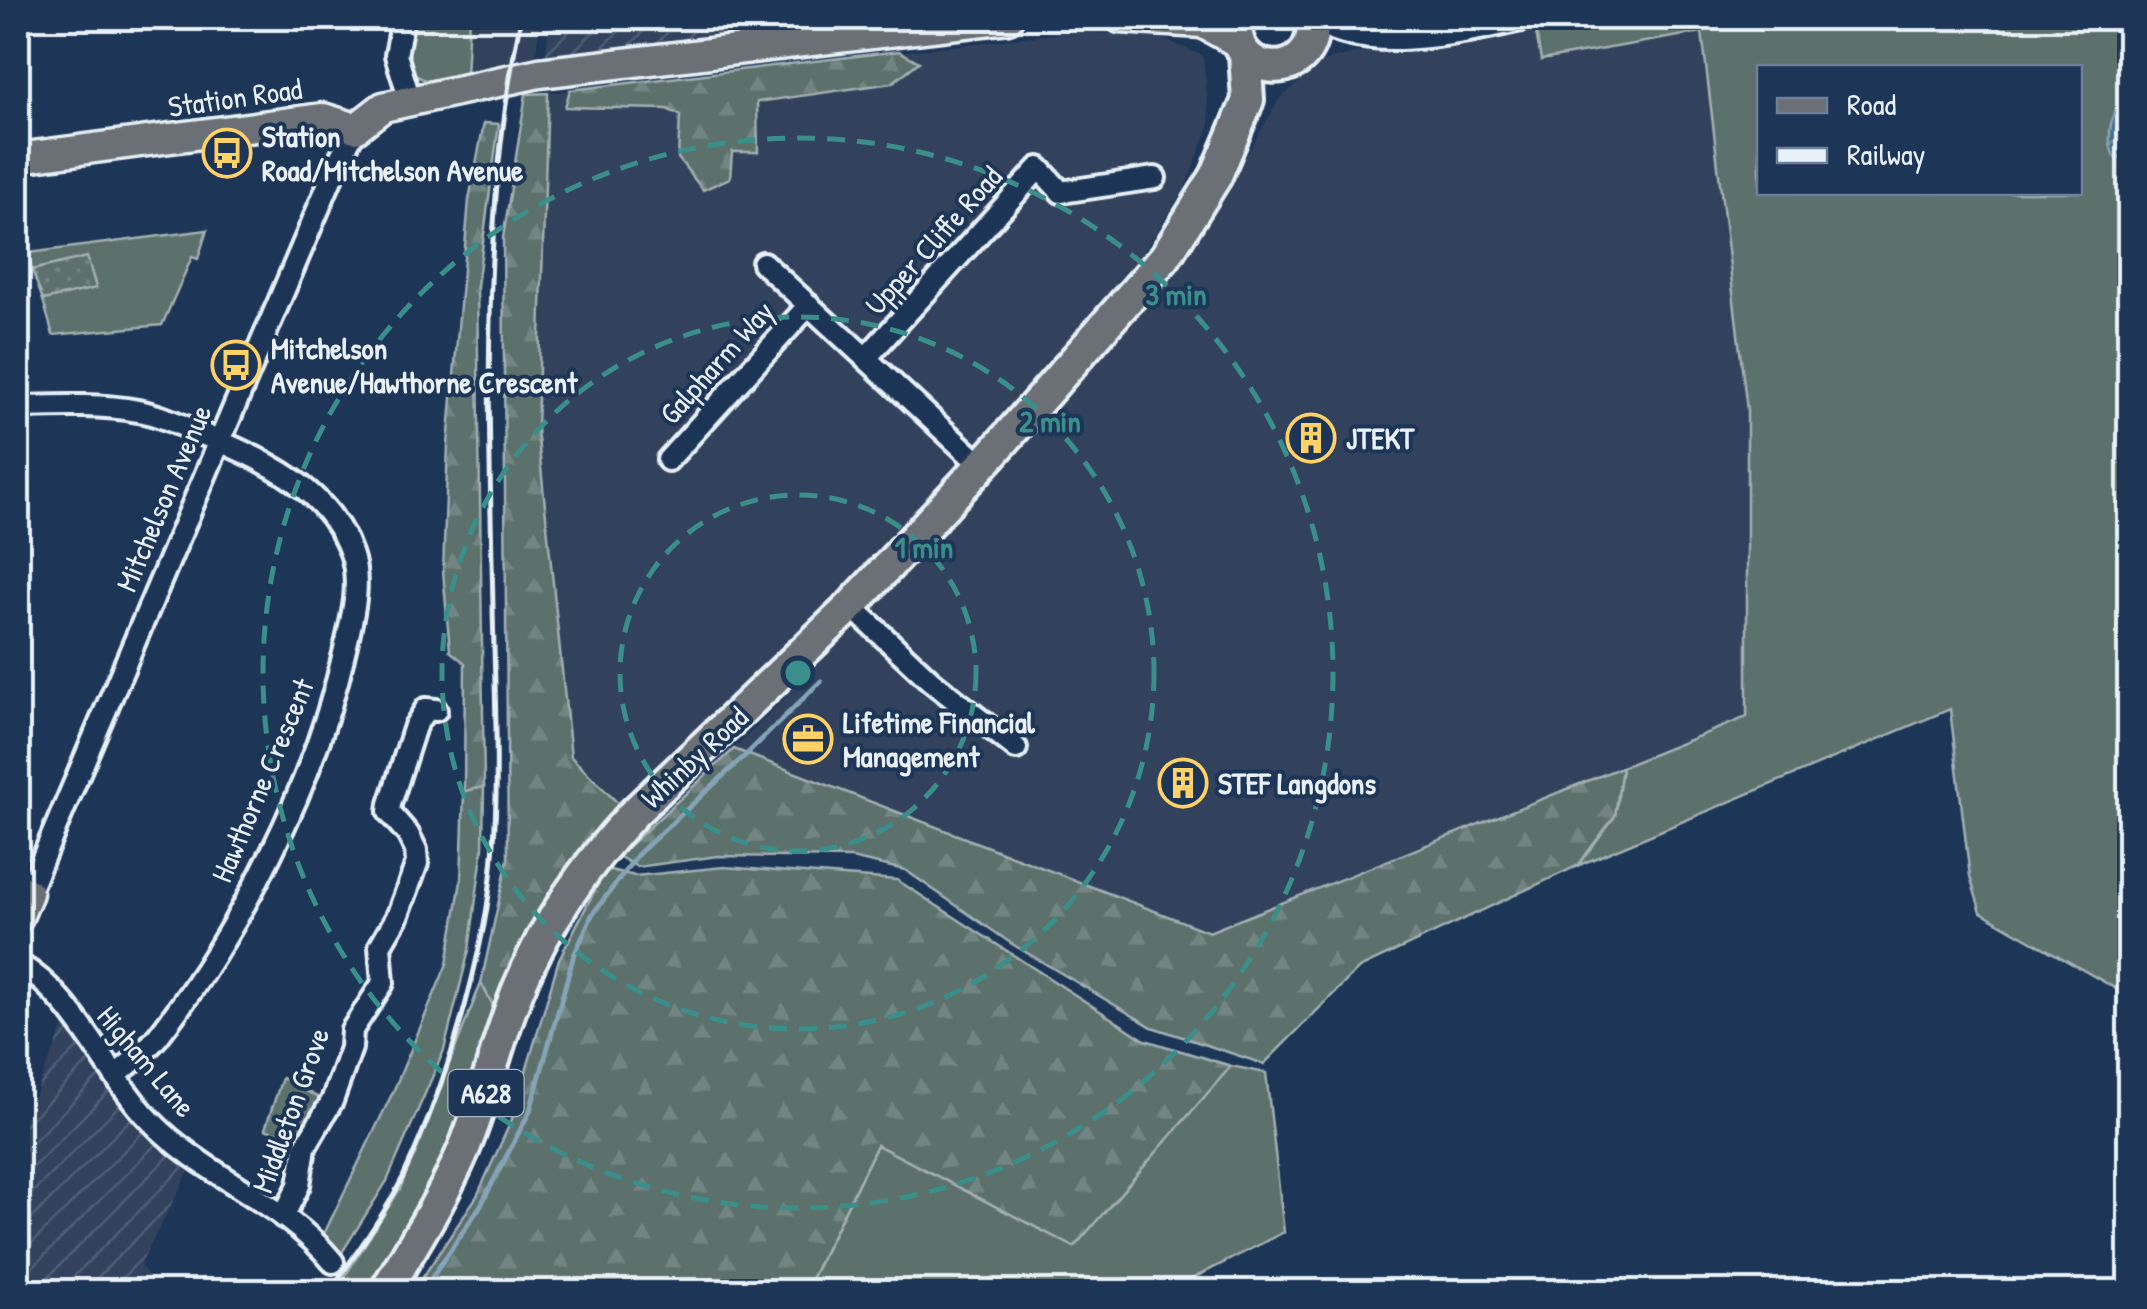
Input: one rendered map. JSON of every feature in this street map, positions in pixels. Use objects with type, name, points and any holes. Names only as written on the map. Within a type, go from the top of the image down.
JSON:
[{"type":"highway","name":"A628","points":[[1292,63],[1312,38],[1312,18]]},
{"type":"highway","points":[[1240,38],[1265,67],[1292,63]]},
{"type":"highway","name":"Whinby Road","points":[[385,1290],[462,1154],[520,986],[572,891],[607,842],[634,814],[851,606],[982,466],[1165,257],[1216,176],[1248,100],[1250,82],[1240,38]]},
{"type":"highway","name":"Whinby Road","points":[[1248,100],[1292,63]]},
{"type":"main road","points":[[356,128],[383,106],[539,73],[938,22],[1008,18]]},
{"type":"main road","points":[[1120,18],[1209,20],[1240,38]]},
{"type":"main road","name":"Station Road","points":[[18,158],[323,118],[356,128]]},
{"type":"street","points":[[403,18],[396,56],[410,100]]},
{"type":"street","points":[[1312,18],[1344,35]]},
{"type":"street","points":[[1292,63],[1344,35],[1442,37],[1531,18]]},
{"type":"street","name":"Mitchelson Avenue","points":[[21,900],[356,128]]},
{"type":"street","name":"Upper Cliffe Road","points":[[866,358],[1039,168],[1061,192],[1155,178]]},
{"type":"street","name":"Upper Cliffe Road","points":[[764,262],[982,466]]},
{"type":"street","name":"Galpharm Way","points":[[668,460],[809,305]]},
{"type":"street","name":"Hawthorne Crescent","points":[[18,407],[138,410],[260,458],[329,512],[353,556],[356,589],[340,675],[317,745],[264,866],[223,938],[160,1033],[115,1076]]},
{"type":"street","points":[[851,606],[930,680],[1016,748]]},
{"type":"street","name":"Middleton Grove","points":[[283,1217],[299,1185],[306,1147],[351,1048],[352,1030],[383,983],[380,946],[397,916],[416,863],[416,850],[389,812],[390,804],[415,726],[426,709],[436,710]]},
{"type":"street","name":"Higham Lane","points":[[18,964],[48,985],[150,1120],[308,1234],[333,1262]]},
{"type":"shaded area","points":[[469,18],[540,18],[535,62],[466,78]]},
{"type":"shaded area","points":[[550,18],[890,18],[545,60]]},
{"type":"shaded area","points":[[1612,18],[1702,31],[1747,410],[1747,717],[1209,932],[734,749],[887,594],[1165,283],[1205,226],[1280,98],[1324,61],[1354,53],[1460,47]]},
{"type":"shaded area","points":[[1071,32],[1155,35],[1203,56],[1210,124],[1185,188],[1127,277],[969,454],[837,593],[622,807],[571,757],[537,429],[548,93]]},
{"type":"shaded area","points":[[69,1013],[192,1165],[140,1265],[160,1291],[35,1291],[18,1266],[18,1137]]},
{"type":"green space","points":[[413,18],[469,18],[466,75],[430,82],[416,76],[408,47]]},
{"type":"green space","points":[[1612,18],[2129,18],[2129,996],[1981,912],[1970,877],[1950,709],[1577,866],[1615,816],[1622,767],[1747,717],[1747,410],[1702,32],[1541,60],[1536,32]]},
{"type":"green space","points":[[899,51],[919,62],[892,83],[757,102],[758,152],[732,152],[730,178],[703,190],[678,158],[680,115],[667,109],[565,107],[570,90]]},
{"type":"green space","points":[[548,93],[537,429],[571,757],[622,807],[559,880],[524,942],[495,1009],[481,983],[508,859],[503,238],[526,94]]},
{"type":"green space","points":[[484,123],[499,124],[477,286],[484,787],[464,791],[465,663],[450,651],[443,571],[448,445],[469,200]]},
{"type":"green space","points":[[207,230],[198,259],[192,257],[162,325],[53,335],[43,300],[96,287],[87,258],[32,270],[28,253]]},
{"type":"green space","points":[[87,257],[96,288],[43,300],[32,270]]},
{"type":"green space","points":[[734,749],[1209,932],[1622,767],[1615,816],[1577,866],[1359,968],[1264,1064],[1152,1027],[1012,944],[905,870],[851,858],[718,856],[637,867],[618,856]]},
{"type":"green space","points":[[484,787],[483,847],[469,950],[444,1050],[387,1181],[336,1262],[321,1240],[393,1092],[447,964],[461,881],[464,791]]},
{"type":"green space","points":[[724,867],[897,880],[1145,1040],[1231,1066],[1074,1247],[877,1145],[805,1291],[413,1292],[477,1196],[512,1119],[559,959],[606,869],[635,876]]},
{"type":"green space","points":[[481,983],[495,1009],[463,1121],[416,1214],[367,1291],[335,1292],[400,1189]]},
{"type":"green space","points":[[1231,1066],[1266,1073],[1284,1232],[1168,1291],[805,1292],[877,1145],[1074,1247]]},
{"type":"green space","points":[[282,1078],[319,1098],[296,1140],[265,1129]]},
{"type":"water","points":[[2125,88],[2129,90],[2129,128],[2125,156],[2115,158],[2110,132]]},
{"type":"waterway","points":[[422,1292],[481,1205],[530,1111],[573,958],[592,915],[638,854],[821,681]]},
{"type":"railway","points":[[329,1292],[395,1192],[429,1116],[469,989],[490,887],[496,766],[490,311],[499,164],[521,18]]},
{"type":"place","name":"Station Road/Mitchelson Avenue","points":[[227,153]]},
{"type":"place","name":"Mitchelson Avenue/Hawthorne Crescent","points":[[236,365]]},
{"type":"place","name":"JTEKT","points":[[1311,438]]},
{"type":"place","name":"Lifetime Financial Management","points":[[808,739]]},
{"type":"place","name":"STEF Langdons","points":[[1183,783]]}]
